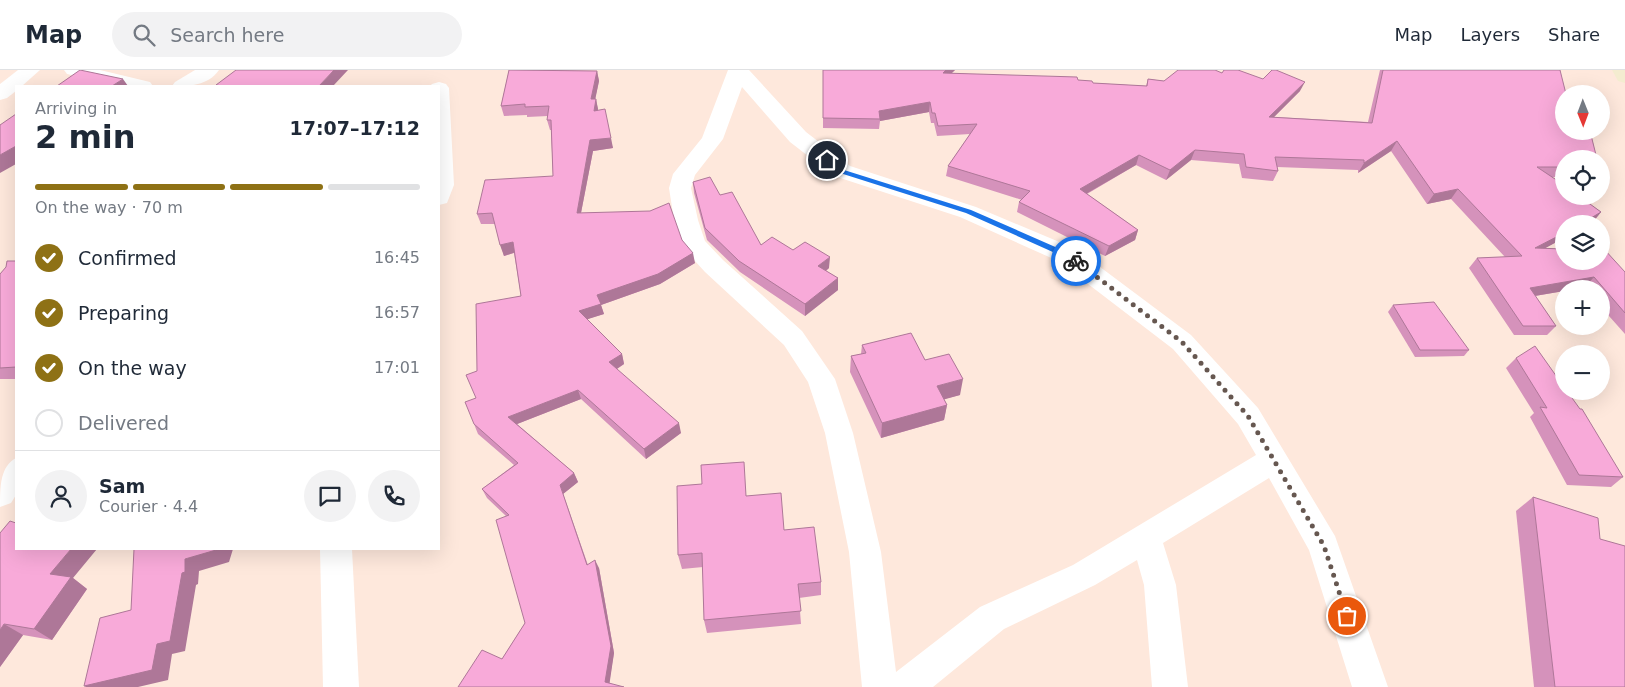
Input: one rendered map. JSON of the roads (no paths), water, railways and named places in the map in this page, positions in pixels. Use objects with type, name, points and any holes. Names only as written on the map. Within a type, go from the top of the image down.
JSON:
[{"type":"main road","points":[[1622,70],[1625,77]]},
{"type":"street","points":[[0,94],[30,70]]},
{"type":"street","points":[[74,70],[139,85]]},
{"type":"street","points":[[184,85],[209,70]]},
{"type":"street","points":[[438,70],[439,85]]},
{"type":"street","points":[[880,687],[865,552],[839,433],[821,379],[793,338],[714,266],[694,244],[686,220],[680,188],[684,174],[712,139],[738,70],[798,137],[842,171],[968,212],[1067,255],[1182,342],[1248,416],[1324,546],[1370,687]]},
{"type":"street","points":[[440,112],[443,185],[440,195]]},
{"type":"street","points":[[906,687],[992,618],[1084,574],[1273,460]]},
{"type":"street","points":[[0,494],[15,472]]},
{"type":"street","points":[[1146,538],[1160,585],[1170,687]]},
{"type":"street","points":[[336,550],[341,687]]}]
